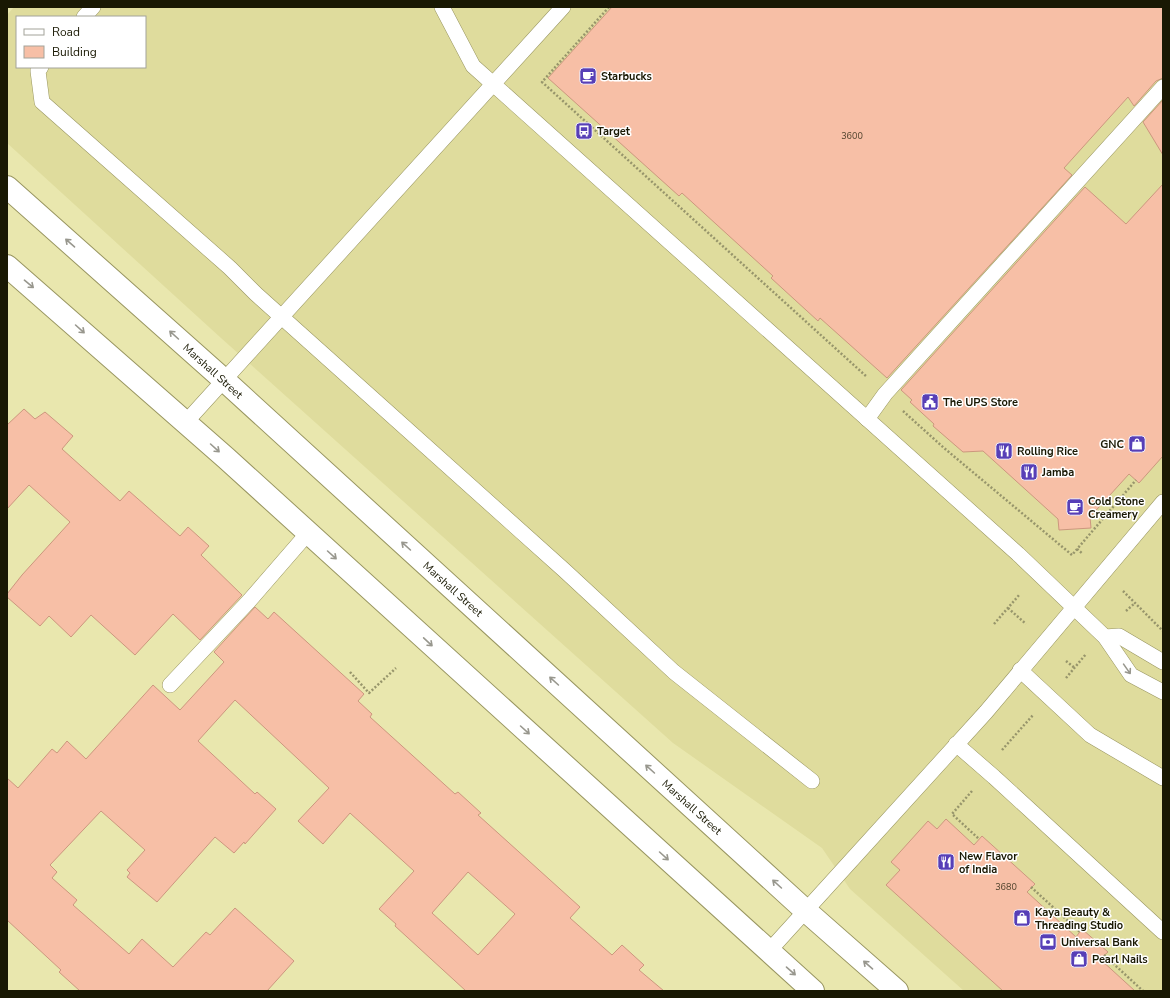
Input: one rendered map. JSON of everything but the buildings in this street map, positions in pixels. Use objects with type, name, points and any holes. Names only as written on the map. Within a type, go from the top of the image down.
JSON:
[{"type":"street","name":"Marshall Street","points":[[7,187],[224,380],[806,911],[898,991]]},
{"type":"street","points":[[7,266],[186,422],[813,991]]},
{"type":"lane","points":[[85,16],[93,7]]},
{"type":"lane","points":[[442,7],[472,66],[1018,554],[1104,637],[1131,675],[1163,692]]},
{"type":"lane","points":[[186,422],[494,85],[563,7]]},
{"type":"lane","points":[[40,68],[38,71],[42,102],[230,268],[282,318],[564,570],[674,672],[812,781]]},
{"type":"lane","points":[[867,419],[885,394],[1163,87]]},
{"type":"lane","points":[[769,952],[986,712],[1163,502]]},
{"type":"lane","points":[[170,685],[249,601],[308,534]]},
{"type":"lane","points":[[1104,637],[1119,636],[1163,662]]},
{"type":"lane","points":[[1020,670],[1090,734],[1163,778]]},
{"type":"lane","points":[[956,744],[1163,932]]},
{"type":"path","points":[[609,7],[542,82],[944,448],[1072,555],[1136,480]]},
{"type":"path","points":[[1078,549],[1084,554]]},
{"type":"path","points":[[1123,591],[1163,631]]},
{"type":"path","points":[[994,624],[1020,594]]},
{"type":"path","points":[[1125,612],[1135,603]]},
{"type":"path","points":[[1008,608],[1031,628]]},
{"type":"path","points":[[1065,679],[1089,651]]},
{"type":"path","points":[[1066,661],[1075,668]]},
{"type":"path","points":[[350,672],[369,693],[396,668]]},
{"type":"path","points":[[1000,751],[1036,712]]},
{"type":"path","points":[[975,787],[952,814],[979,839]]},
{"type":"path","points":[[1031,887],[1080,932]]},
{"type":"path","points":[[1104,955],[1143,991]]},
{"type":"shaded area","points":[[14,7],[1163,7],[1163,991],[964,991],[850,889],[822,848],[673,743],[221,338],[7,143],[7,15]]},
{"type":"place","name":"Starbucks","points":[[588,76]]},
{"type":"place","name":"Target","points":[[584,131]]},
{"type":"place","name":"The UPS Store","points":[[930,402]]},
{"type":"place","name":"GNC","points":[[1137,444]]},
{"type":"place","name":"Rolling Rice","points":[[1004,451]]},
{"type":"place","name":"Jamba","points":[[1029,472]]},
{"type":"place","name":"Cold Stone Creamery","points":[[1075,507]]},
{"type":"place","name":"New Flavor of India","points":[[946,862]]},
{"type":"place","name":"Kaya Beauty & Threading Studio","points":[[1022,918]]},
{"type":"place","name":"Universal Bank","points":[[1048,942]]},
{"type":"place","name":"Pearl Nails","points":[[1079,959]]}]
